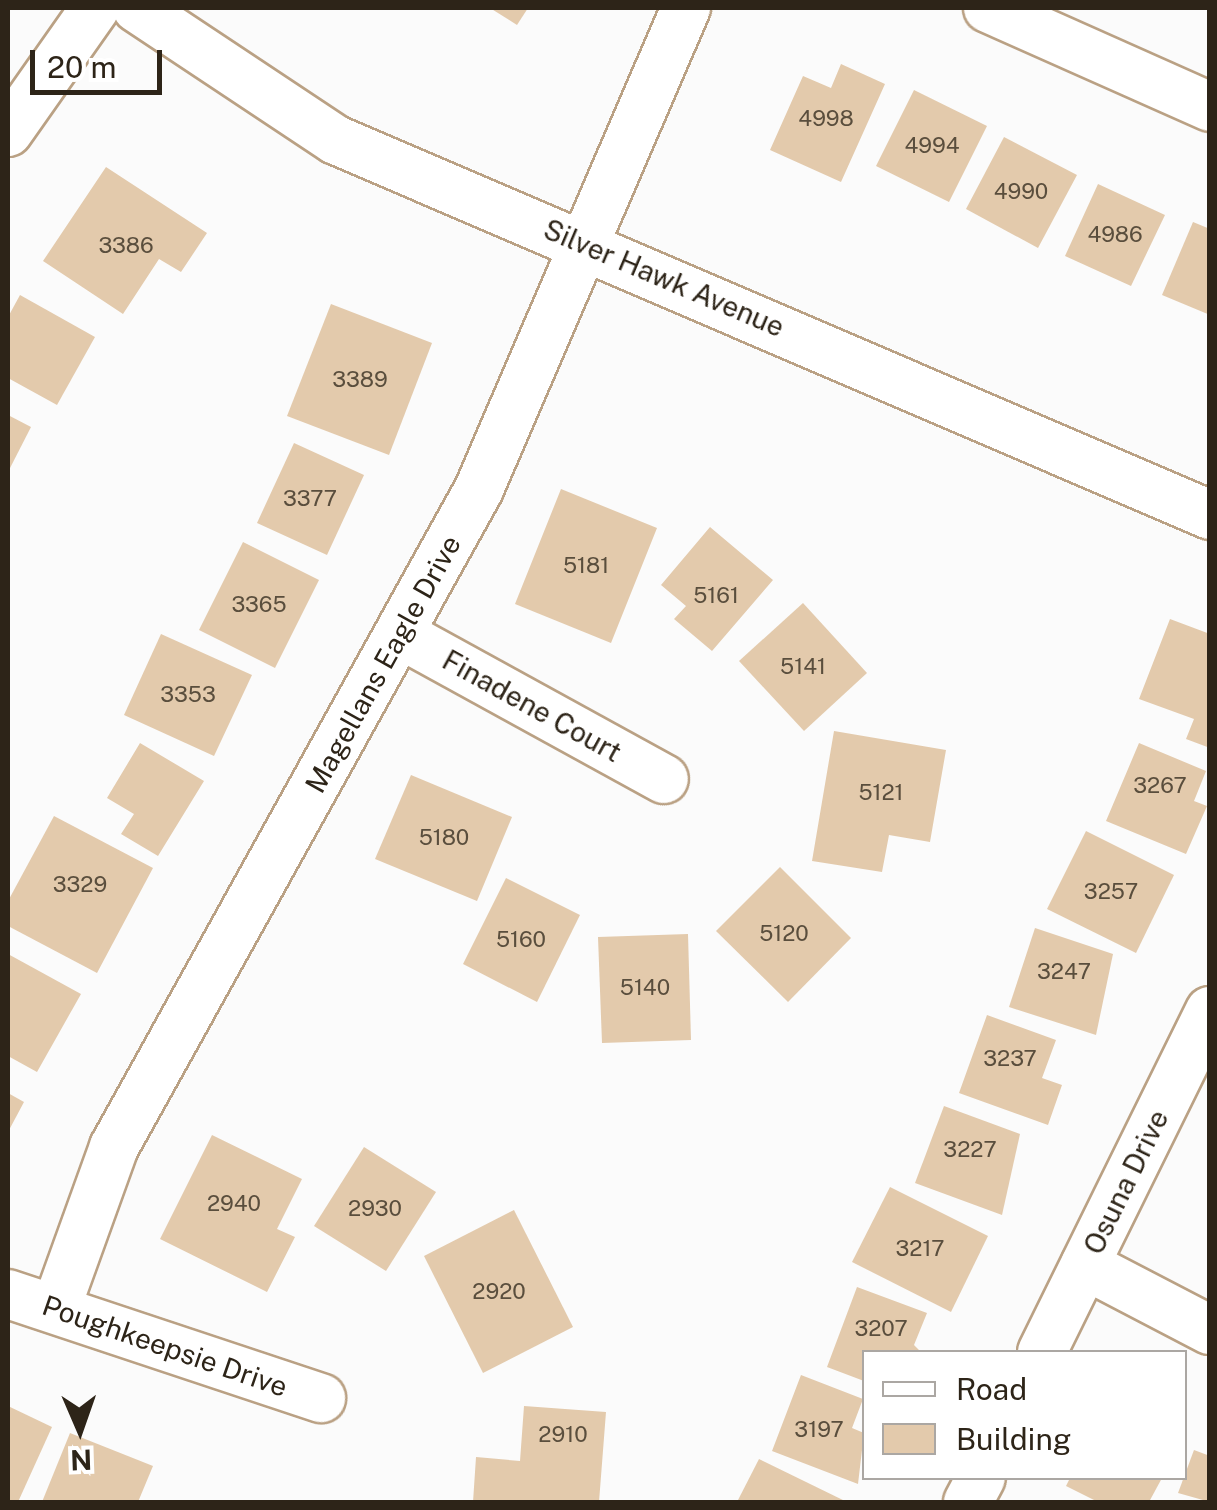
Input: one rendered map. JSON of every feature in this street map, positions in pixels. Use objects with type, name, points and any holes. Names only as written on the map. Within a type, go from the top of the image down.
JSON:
[{"type":"street","points":[[8,132],[96,8]]},
{"type":"street","name":"Silver Hawk Avenue","points":[[137,8],[336,140],[589,245],[1210,515]]},
{"type":"street","name":"Magellans Eagle Drive","points":[[56,1308],[114,1147],[479,489],[589,245],[686,8]]},
{"type":"street","points":[[988,8],[1210,107]]},
{"type":"street","name":"Finadene Court","points":[[400,634],[664,779]]},
{"type":"street","name":"Osuna Drive","points":[[1043,1350],[1210,1011]]},
{"type":"street","points":[[1085,1265],[1210,1330]]},
{"type":"street","name":"Poughkeepsie Drive","points":[[8,1294],[322,1398]]},
{"type":"street","points":[[968,1502],[980,1480]]},
{"type":"building","points":[[490,8],[528,8],[517,25]]},
{"type":"building","points":[[841,64],[885,84],[841,182],[770,150],[803,76],[831,88]]},
{"type":"building","points":[[914,90],[987,126],[949,202],[876,166]]},
{"type":"building","points":[[1004,137],[1077,175],[1038,248],[966,209]]},
{"type":"building","points":[[106,167],[207,233],[181,272],[159,259],[123,314],[43,261]]},
{"type":"building","points":[[1098,184],[1165,215],[1131,286],[1065,256]]},
{"type":"building","points":[[1193,222],[1210,229],[1210,315],[1162,295]]},
{"type":"building","points":[[20,295],[95,337],[57,405],[8,378],[8,317]]},
{"type":"building","points":[[331,304],[432,343],[389,455],[287,416]]},
{"type":"building","points":[[8,415],[31,427],[8,472]]},
{"type":"building","points":[[294,443],[364,475],[327,555],[257,523]]},
{"type":"building","points":[[561,489],[657,528],[611,643],[515,604]]},
{"type":"building","points":[[710,527],[773,580],[712,651],[674,619],[686,606],[661,585]]},
{"type":"building","points":[[243,542],[319,580],[275,668],[199,630]]},
{"type":"building","points":[[803,603],[867,673],[804,731],[739,661]]},
{"type":"building","points":[[1170,619],[1210,634],[1210,748],[1186,739],[1194,719],[1139,699]]},
{"type":"building","points":[[161,634],[252,675],[214,756],[124,715]]},
{"type":"building","points":[[834,731],[946,750],[930,842],[889,835],[882,872],[812,861]]},
{"type":"building","points":[[140,743],[204,781],[158,856],[121,834],[134,814],[107,798]]},
{"type":"building","points":[[1139,743],[1206,771],[1194,801],[1207,806],[1186,854],[1106,821]]},
{"type":"building","points":[[411,775],[512,817],[477,901],[375,859]]},
{"type":"building","points":[[54,816],[153,868],[97,973],[8,926],[8,901]]},
{"type":"building","points":[[1086,831],[1174,875],[1136,953],[1047,909]]},
{"type":"building","points":[[780,867],[851,938],[788,1002],[716,931]]},
{"type":"building","points":[[506,878],[580,915],[537,1002],[463,964]]},
{"type":"building","points":[[1035,928],[1113,954],[1096,1035],[1009,1007]]},
{"type":"building","points":[[688,934],[691,1040],[602,1043],[598,937]]},
{"type":"building","points":[[8,954],[81,994],[37,1072],[8,1056]]},
{"type":"building","points":[[987,1015],[1056,1040],[1042,1078],[1062,1085],[1048,1125],[959,1093]]},
{"type":"building","points":[[8,1093],[24,1102],[8,1132]]},
{"type":"building","points":[[944,1106],[1020,1134],[1002,1215],[915,1183]]},
{"type":"building","points":[[212,1135],[302,1179],[277,1229],[295,1237],[267,1292],[160,1239]]},
{"type":"building","points":[[364,1147],[436,1192],[386,1271],[314,1226]]},
{"type":"building","points":[[890,1187],[988,1236],[951,1312],[852,1262]]},
{"type":"building","points":[[514,1210],[573,1327],[483,1373],[424,1256]]},
{"type":"building","points":[[857,1287],[927,1313],[914,1345],[919,1350],[862,1350],[862,1380],[827,1367]]},
{"type":"building","points":[[801,1375],[862,1399],[852,1428],[862,1432],[858,1484],[772,1451]]},
{"type":"building","points":[[8,1406],[52,1427],[18,1502],[8,1502]]},
{"type":"building","points":[[524,1406],[606,1412],[599,1502],[473,1502],[476,1457],[520,1461]]},
{"type":"building","points":[[70,1433],[153,1466],[138,1502],[42,1502]]},
{"type":"building","points":[[1194,1450],[1210,1456],[1210,1502],[1178,1493],[1183,1480],[1187,1480]]},
{"type":"building","points":[[759,1459],[847,1502],[737,1502]]},
{"type":"building","points":[[1069,1480],[1161,1480],[1149,1502],[1098,1502],[1066,1486]]}]
